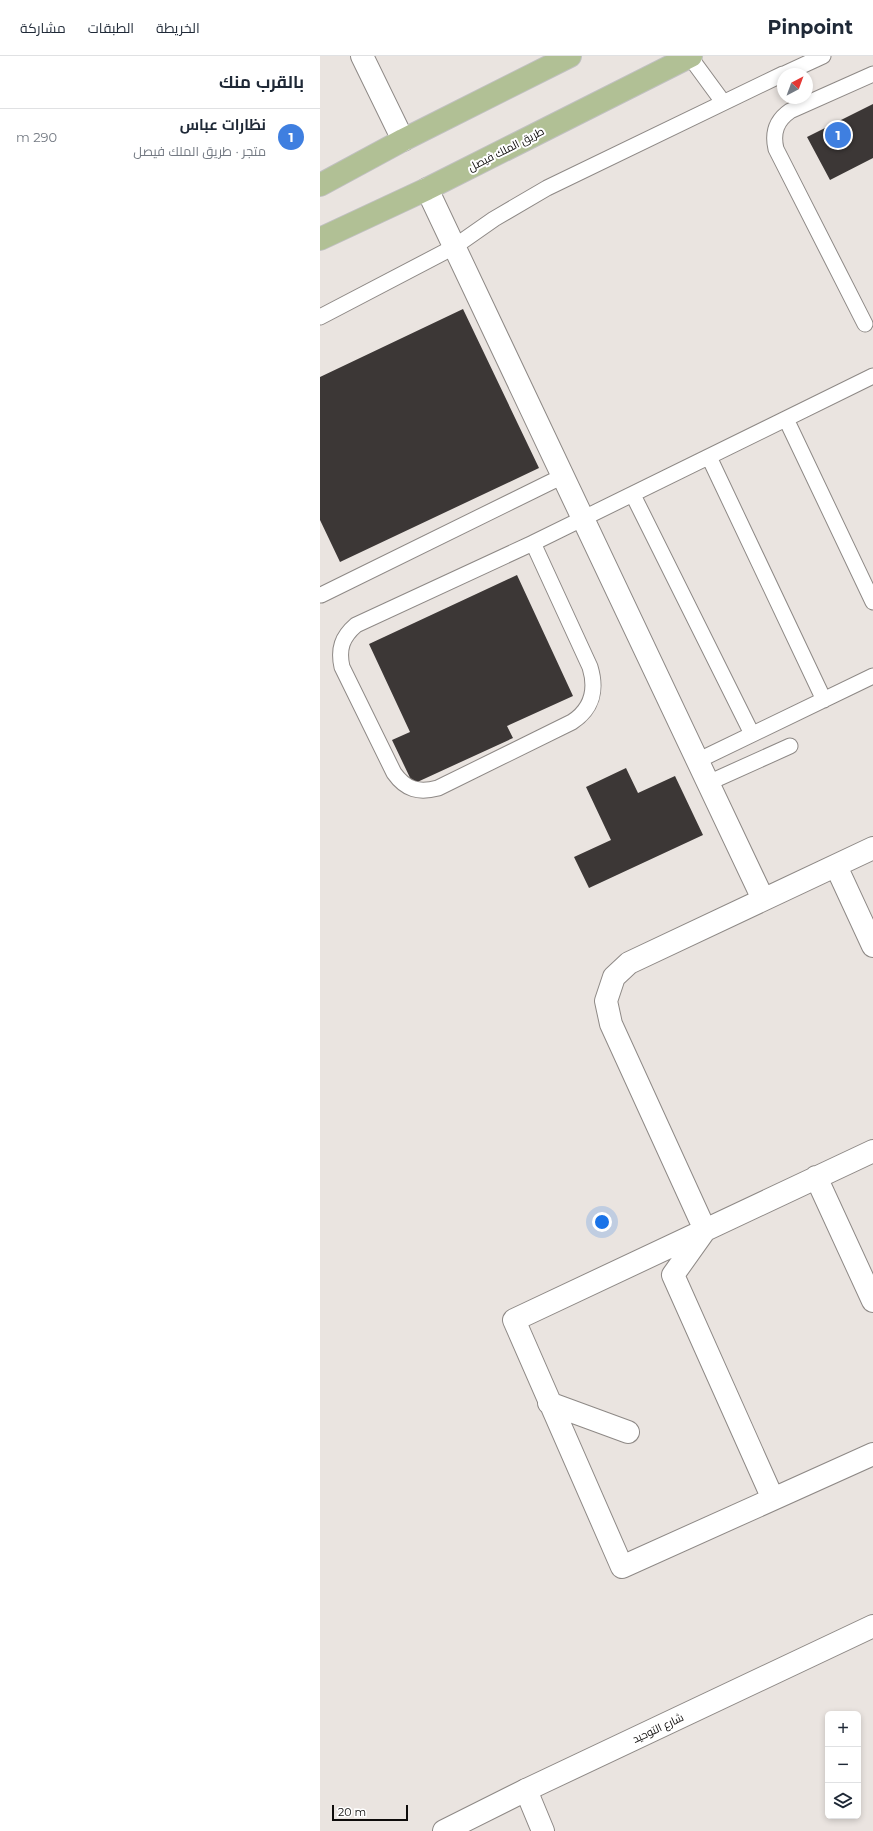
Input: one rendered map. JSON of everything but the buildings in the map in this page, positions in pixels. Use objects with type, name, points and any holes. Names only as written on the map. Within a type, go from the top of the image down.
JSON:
[{"type":"main road","points":[[320,185],[403,140],[570,56]]},
{"type":"main road","name":"طريق الملك فيصل","points":[[320,238],[427,189],[691,56]]},
{"type":"street","points":[[362,56],[403,140]]},
{"type":"street","points":[[427,189],[762,899]]},
{"type":"street","points":[[705,1230],[611,1024],[606,1001],[614,977],[629,963],[873,848]]},
{"type":"street","points":[[836,866],[871,937]]},
{"type":"street","points":[[873,1151],[514,1320],[622,1567],[873,1454]]},
{"type":"street","points":[[816,1177],[873,1301]]},
{"type":"street","points":[[705,1230],[673,1275],[773,1499]]},
{"type":"street","points":[[549,1403],[628,1432]]},
{"type":"street","name":"شارع التوحيد","points":[[444,1831],[526,1790],[873,1626]]},
{"type":"street","points":[[526,1790],[543,1831]]},
{"type":"lane","points":[[691,56],[723,102]]},
{"type":"lane","points":[[797,68],[823,56]]},
{"type":"lane","points":[[865,324],[776,149],[774,140],[778,123],[787,113],[873,74]]},
{"type":"lane","points":[[320,317],[454,247],[494,219],[540,192],[723,102],[777,77]]},
{"type":"lane","points":[[533,543],[590,667],[594,684],[590,703],[579,718],[572,722],[438,788],[422,792],[414,790],[402,783],[394,773],[342,667],[340,658],[344,639],[349,631],[356,625],[533,543],[584,520],[873,376]]},
{"type":"lane","points":[[786,419],[873,602]]},
{"type":"lane","points":[[709,457],[824,700]]},
{"type":"lane","points":[[320,594],[563,476]]},
{"type":"lane","points":[[633,495],[752,734]]},
{"type":"lane","points":[[697,761],[873,676]]},
{"type":"lane","points":[[708,783],[790,746]]},
{"type":"place","name":"نظارات عباس","points":[[838,135]]}]
